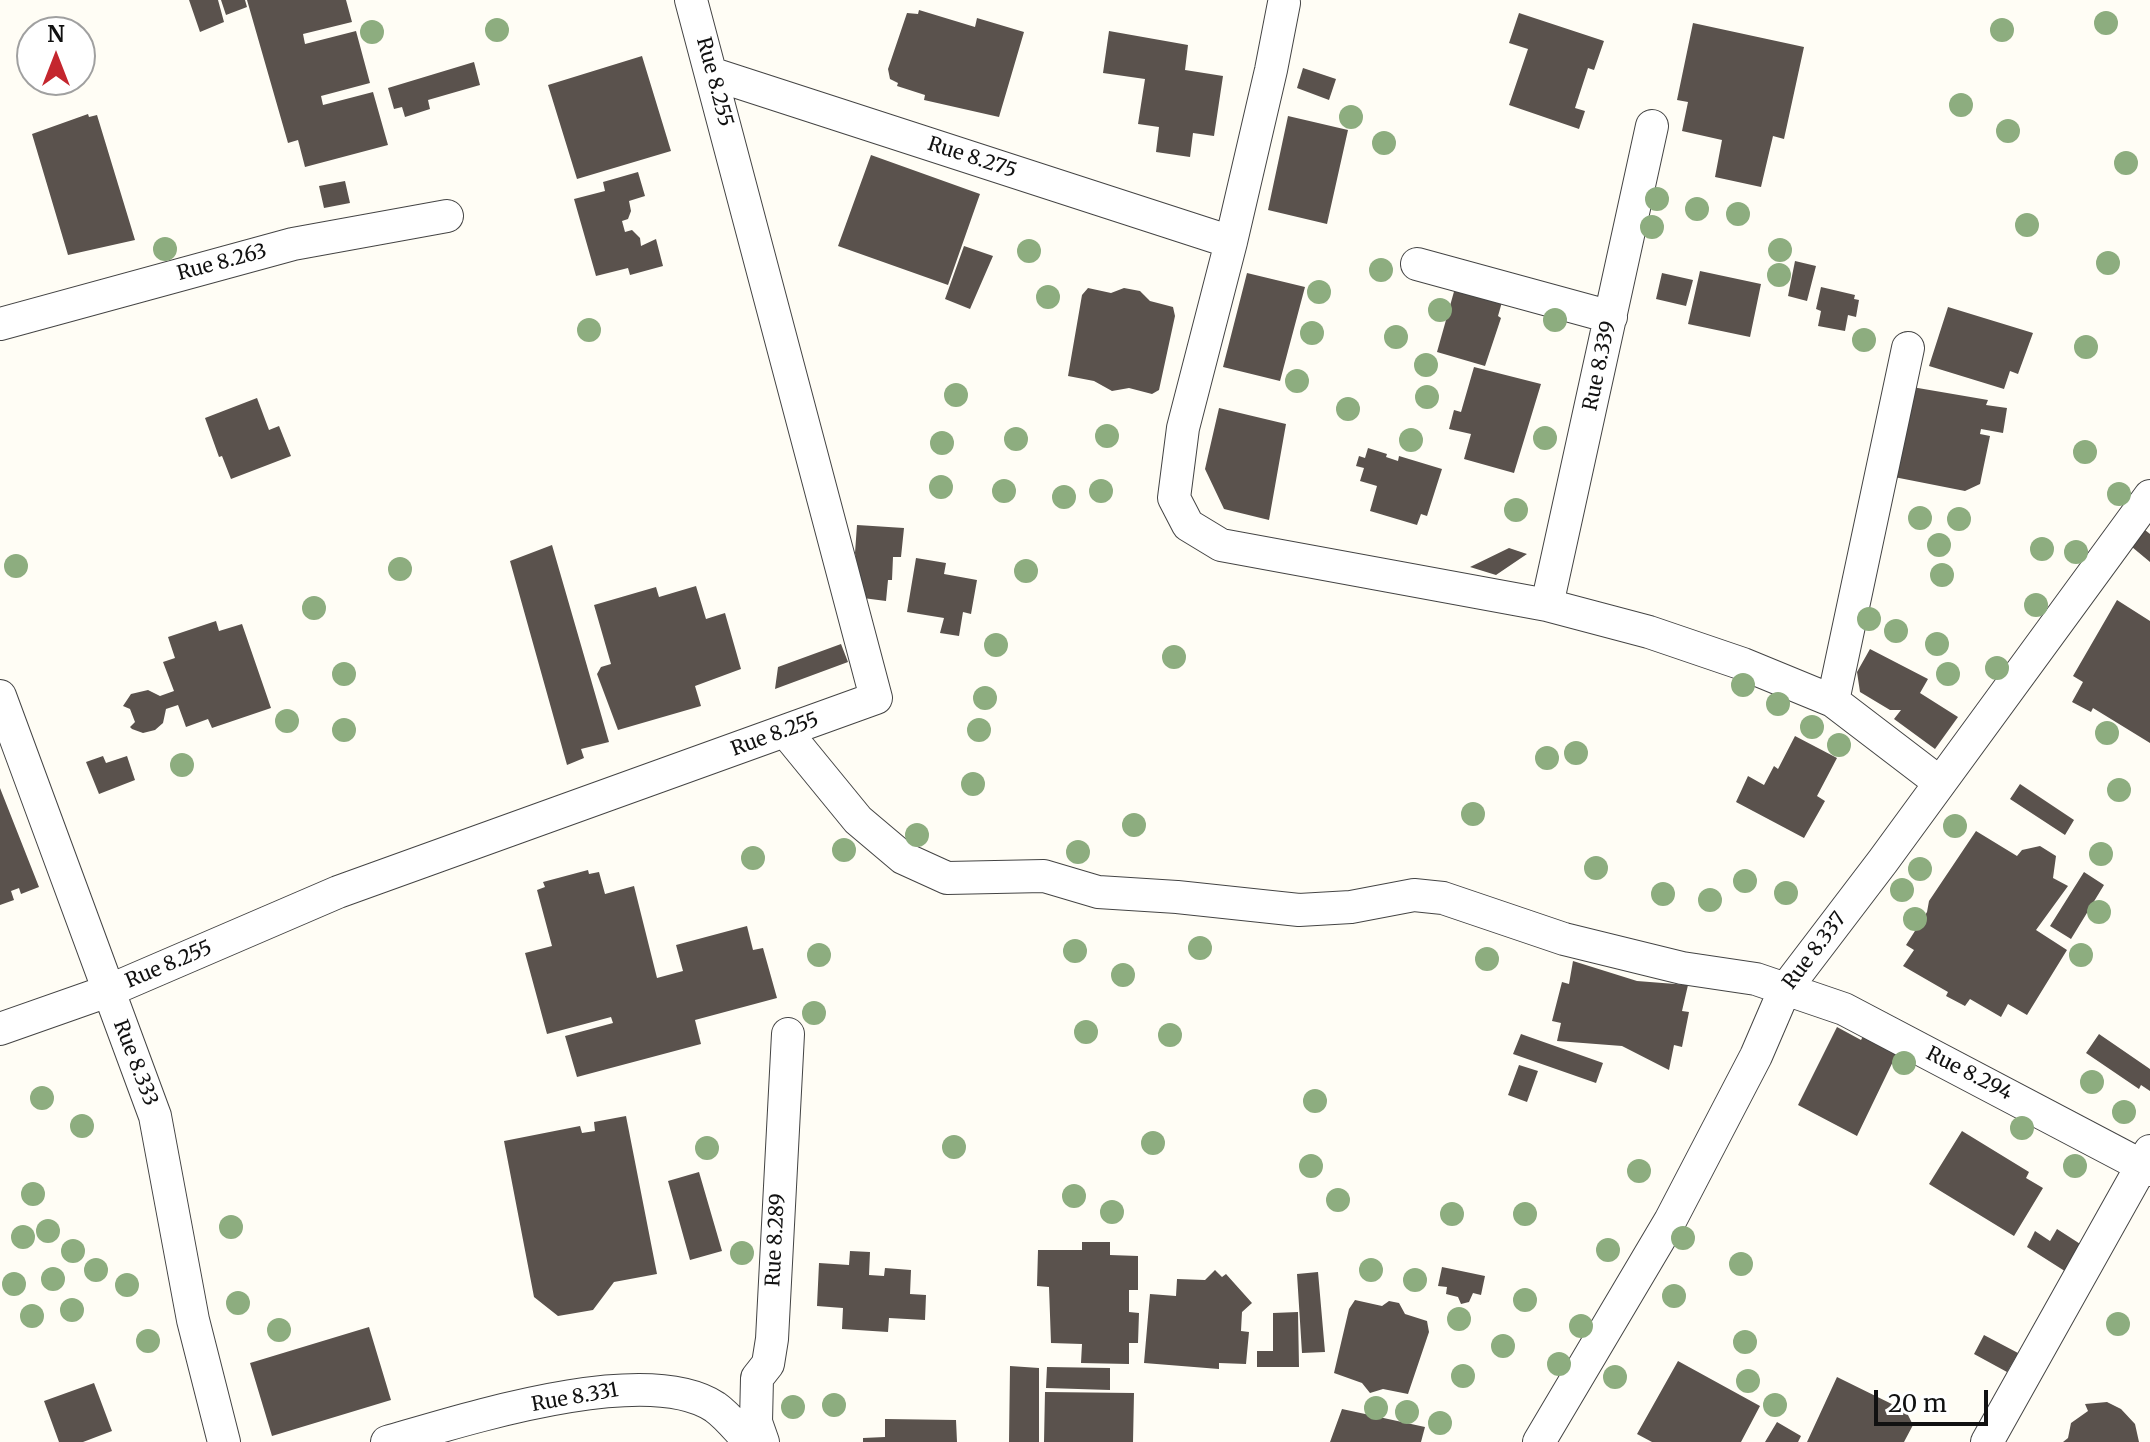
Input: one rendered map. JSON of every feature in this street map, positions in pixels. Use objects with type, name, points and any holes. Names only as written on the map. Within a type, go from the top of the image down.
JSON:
[{"type":"street","name":"Rue 8.255","points":[[0,1029],[108,991],[338,892],[876,698],[691,0]]},
{"type":"street","points":[[1284,3],[1231,242],[1183,428],[1174,498],[1188,525],[1221,545],[1547,605],[1663,636],[1743,664],[1833,701],[1939,782]]},
{"type":"street","name":"Rue 8.275","points":[[713,74],[1231,242]]},
{"type":"street","name":"Rue 8.339","points":[[1547,605],[1652,126]]},
{"type":"street","name":"Rue 8.263","points":[[0,324],[293,244],[447,216]]},
{"type":"street","points":[[1417,264],[1611,317]]},
{"type":"street","points":[[1833,701],[1908,348]]},
{"type":"street","name":"Rue 8.337","points":[[1547,1440],[1670,1221],[1756,1056],[1784,991],[2150,496]]},
{"type":"street","name":"Rue 8.333","points":[[0,696],[155,1116],[193,1320],[224,1442]]},
{"type":"street","name":"Rue 8.294","points":[[786,732],[858,820],[903,858],[947,878],[1044,876],[1098,892],[1299,910],[1351,907],[1414,895],[1443,898],[1564,939],[1682,968],[1756,979],[1844,1009],[2147,1162]]},
{"type":"street","name":"Rue 8.289","points":[[763,1442],[756,1422],[757,1378],[768,1364],[772,1339],[788,1034]]},
{"type":"street","points":[[1987,1442],[2147,1162]]},
{"type":"street","name":"Rue 8.331","points":[[387,1442],[560,1397],[626,1388],[680,1393],[715,1407],[750,1442]]},
{"type":"building","points":[[189,0],[218,0],[224,22],[200,32]]},
{"type":"building","points":[[221,0],[245,0],[247,7],[226,15]]},
{"type":"building","points":[[247,0],[346,0],[352,22],[303,34],[305,44],[356,31],[370,83],[321,96],[323,105],[373,92],[388,145],[305,167],[298,140],[288,143]]},
{"type":"building","points":[[919,10],[975,27],[977,18],[1024,32],[999,117],[924,100],[925,95],[897,86],[898,83],[890,79],[888,69],[907,13],[918,14]]},
{"type":"building","points":[[1519,13],[1604,41],[1594,70],[1588,68],[1575,108],[1585,111],[1579,129],[1509,105],[1528,49],[1509,43]]},
{"type":"building","points":[[1693,23],[1804,47],[1784,139],[1773,136],[1761,187],[1715,177],[1722,140],[1682,131],[1688,102],[1677,100]]},
{"type":"building","points":[[1109,31],[1188,45],[1185,70],[1223,76],[1214,136],[1193,133],[1190,157],[1156,152],[1159,127],[1138,124],[1145,79],[1103,73]]},
{"type":"building","points":[[642,56],[671,151],[577,179],[548,85]]},
{"type":"building","points":[[474,62],[480,85],[428,100],[430,109],[405,117],[402,107],[394,109],[388,88]]},
{"type":"building","points":[[1303,68],[1336,79],[1329,100],[1297,88]]},
{"type":"building","points":[[88,114],[89,117],[97,115],[135,240],[68,255],[32,134]]},
{"type":"building","points":[[1288,116],[1348,130],[1327,224],[1268,210]]},
{"type":"building","points":[[871,155],[980,194],[948,285],[838,246]]},
{"type":"building","points":[[638,172],[645,196],[629,201],[631,211],[628,219],[622,221],[625,232],[632,230],[640,238],[641,246],[656,239],[663,266],[630,275],[628,268],[596,276],[574,199],[605,191],[603,182]]},
{"type":"building","points":[[345,181],[350,203],[324,208],[319,186]]},
{"type":"building","points":[[964,246],[993,256],[970,309],[945,299]]},
{"type":"building","points":[[1795,261],[1816,266],[1807,301],[1788,296]]},
{"type":"building","points":[[1700,271],[1761,284],[1750,337],[1688,324]]},
{"type":"building","points":[[1247,273],[1305,287],[1280,381],[1223,367]]},
{"type":"building","points":[[1662,273],[1693,280],[1686,306],[1656,299]]},
{"type":"building","points":[[1821,287],[1855,295],[1854,299],[1859,300],[1856,317],[1848,315],[1845,331],[1818,326],[1821,311],[1816,309]]},
{"type":"building","points":[[1088,288],[1111,293],[1124,288],[1140,291],[1150,301],[1173,307],[1175,316],[1159,390],[1152,394],[1129,388],[1112,391],[1094,381],[1068,376],[1082,295]]},
{"type":"building","points":[[1455,288],[1502,302],[1498,316],[1501,318],[1485,366],[1437,352]]},
{"type":"building","points":[[1948,307],[2033,333],[2018,374],[2010,371],[2004,389],[1929,366]]},
{"type":"building","points":[[1474,367],[1541,384],[1514,473],[1464,459],[1471,434],[1449,429],[1454,410],[1461,412]]},
{"type":"building","points":[[1912,387],[1988,400],[1986,405],[2007,408],[2003,433],[1981,429],[1980,434],[1990,436],[1980,484],[1965,491],[1894,477]]},
{"type":"building","points":[[257,398],[269,430],[279,426],[291,456],[231,479],[222,456],[219,457],[205,418]]},
{"type":"building","points":[[1219,408],[1286,424],[1269,520],[1224,509],[1205,469]]},
{"type":"building","points":[[1368,448],[1398,461],[1399,456],[1442,469],[1427,516],[1421,514],[1417,525],[1370,511],[1377,486],[1360,481],[1364,468],[1356,466],[1359,456],[1365,458]]},
{"type":"building","points":[[857,525],[904,528],[901,557],[893,557],[892,580],[888,580],[886,601],[863,598],[855,553]]},
{"type":"building","points":[[2145,530],[2150,534],[2150,562],[2132,547]]},
{"type":"building","points":[[552,545],[609,742],[581,749],[584,758],[567,765],[510,561]]},
{"type":"building","points":[[1509,548],[1527,554],[1496,575],[1470,567]]},
{"type":"building","points":[[916,558],[946,563],[944,574],[977,580],[971,614],[963,612],[959,636],[940,633],[944,618],[907,612]]},
{"type":"building","points":[[696,586],[706,619],[725,613],[741,669],[695,686],[701,706],[618,730],[597,674],[601,667],[611,664],[594,605],[656,587],[659,597]]},
{"type":"building","points":[[2117,600],[2150,621],[2150,743],[2093,708],[2091,712],[2072,702],[2083,682],[2073,676]]},
{"type":"building","points":[[216,621],[219,631],[242,624],[271,708],[212,728],[208,719],[186,727],[178,705],[166,709],[163,723],[155,730],[143,733],[132,729],[130,727],[135,722],[130,709],[123,706],[131,694],[148,690],[160,696],[174,691],[163,662],[175,658],[168,637]]},
{"type":"building","points":[[841,644],[848,662],[775,689],[778,667]]},
{"type":"building","points":[[1870,649],[1928,679],[1920,693],[1958,717],[1935,749],[1894,719],[1901,710],[1890,710],[1860,692],[1857,672]]},
{"type":"building","points":[[1795,736],[1837,758],[1817,796],[1825,801],[1804,838],[1736,802],[1748,776],[1764,785],[1774,766],[1778,769]]},
{"type":"building","points":[[103,756],[106,763],[127,756],[135,780],[99,794],[86,762]]},
{"type":"building","points":[[2020,784],[2074,820],[2065,835],[2010,799]]},
{"type":"building","points":[[0,788],[39,887],[21,894],[19,888],[11,891],[14,900],[0,905]]},
{"type":"building","points":[[1976,831],[2017,856],[2022,850],[2040,846],[2056,856],[2053,878],[2068,886],[2036,930],[2067,950],[2027,1015],[2008,1004],[2001,1017],[1970,999],[1965,1006],[1946,996],[1948,992],[1903,966],[1914,950],[1906,945],[1927,912],[1929,901]]},
{"type":"building","points":[[588,870],[589,874],[599,872],[605,894],[634,886],[657,978],[683,971],[676,945],[747,926],[753,950],[763,948],[777,998],[695,1020],[701,1044],[577,1077],[565,1036],[613,1023],[611,1017],[547,1034],[525,953],[552,946],[537,890],[545,887],[543,882]]},
{"type":"building","points":[[2084,872],[2104,885],[2071,939],[2050,926]]},
{"type":"building","points":[[1573,961],[1637,981],[1688,985],[1682,1011],[1689,1012],[1682,1047],[1674,1045],[1669,1070],[1622,1046],[1557,1041],[1561,1023],[1552,1021],[1562,982],[1569,984]]},
{"type":"building","points":[[1837,1027],[1861,1040],[1866,1031],[1899,1049],[1857,1136],[1798,1105]]},
{"type":"building","points":[[1521,1034],[1603,1063],[1596,1083],[1513,1054]]},
{"type":"building","points":[[2099,1034],[2150,1069],[2150,1091],[2141,1085],[2139,1089],[2086,1053]]},
{"type":"building","points":[[1519,1065],[1538,1071],[1527,1102],[1508,1095]]},
{"type":"building","points":[[626,1116],[657,1274],[614,1282],[593,1310],[558,1316],[534,1297],[504,1141],[580,1126],[582,1133],[595,1131],[594,1122]]},
{"type":"building","points":[[1962,1131],[2029,1172],[2026,1178],[2043,1188],[2014,1236],[1929,1184]]},
{"type":"building","points":[[699,1172],[722,1251],[690,1260],[668,1181]]},
{"type":"building","points":[[2057,1229],[2088,1249],[2071,1275],[2027,1247],[2035,1231],[2050,1241]]},
{"type":"building","points":[[1082,1242],[1110,1242],[1110,1255],[1138,1256],[1138,1290],[1129,1290],[1129,1312],[1139,1313],[1138,1343],[1129,1343],[1129,1364],[1081,1363],[1082,1344],[1051,1343],[1049,1287],[1037,1286],[1038,1250],[1082,1250]]},
{"type":"building","points":[[850,1251],[870,1252],[869,1275],[884,1276],[885,1268],[911,1270],[910,1294],[926,1295],[925,1320],[889,1318],[888,1332],[842,1329],[843,1308],[817,1306],[819,1263],[849,1265]]},
{"type":"building","points":[[1442,1267],[1485,1276],[1481,1295],[1473,1293],[1469,1302],[1461,1304],[1458,1297],[1446,1294],[1447,1287],[1438,1286]]},
{"type":"building","points":[[1215,1270],[1222,1277],[1226,1274],[1252,1303],[1242,1312],[1241,1331],[1249,1332],[1246,1364],[1219,1363],[1219,1369],[1144,1363],[1150,1294],[1176,1296],[1177,1279],[1205,1280]]},
{"type":"building","points":[[1318,1272],[1325,1352],[1302,1353],[1297,1274]]},
{"type":"building","points":[[1355,1300],[1382,1306],[1389,1301],[1399,1303],[1405,1314],[1427,1321],[1429,1332],[1408,1394],[1383,1389],[1370,1393],[1362,1383],[1334,1373],[1349,1309]]},
{"type":"building","points":[[1298,1312],[1299,1367],[1257,1367],[1257,1351],[1273,1351],[1273,1313]]},
{"type":"building","points":[[369,1327],[391,1400],[272,1436],[250,1363]]},
{"type":"building","points":[[1984,1335],[2018,1353],[2007,1372],[1974,1354]]},
{"type":"building","points":[[1678,1361],[1760,1406],[1741,1442],[1652,1442],[1637,1434]]},
{"type":"building","points":[[1010,1366],[1039,1368],[1039,1442],[1009,1442]]},
{"type":"building","points":[[1047,1367],[1110,1368],[1110,1390],[1046,1388]]},
{"type":"building","points":[[1837,1377],[1906,1411],[1913,1425],[1904,1442],[1807,1442]]},
{"type":"building","points":[[94,1383],[112,1431],[83,1442],[59,1442],[44,1401]]},
{"type":"building","points":[[1045,1392],[1134,1393],[1133,1442],[1044,1442]]},
{"type":"building","points":[[2107,1402],[2121,1409],[2135,1424],[2139,1442],[2063,1442],[2068,1438],[2071,1423],[2088,1411],[2085,1404]]},
{"type":"building","points":[[1342,1409],[1425,1427],[1421,1442],[1330,1442]]},
{"type":"building","points":[[885,1419],[956,1420],[957,1442],[863,1442],[863,1438],[885,1437]]},
{"type":"building","points":[[1777,1422],[1801,1436],[1798,1442],[1765,1442]]}]
